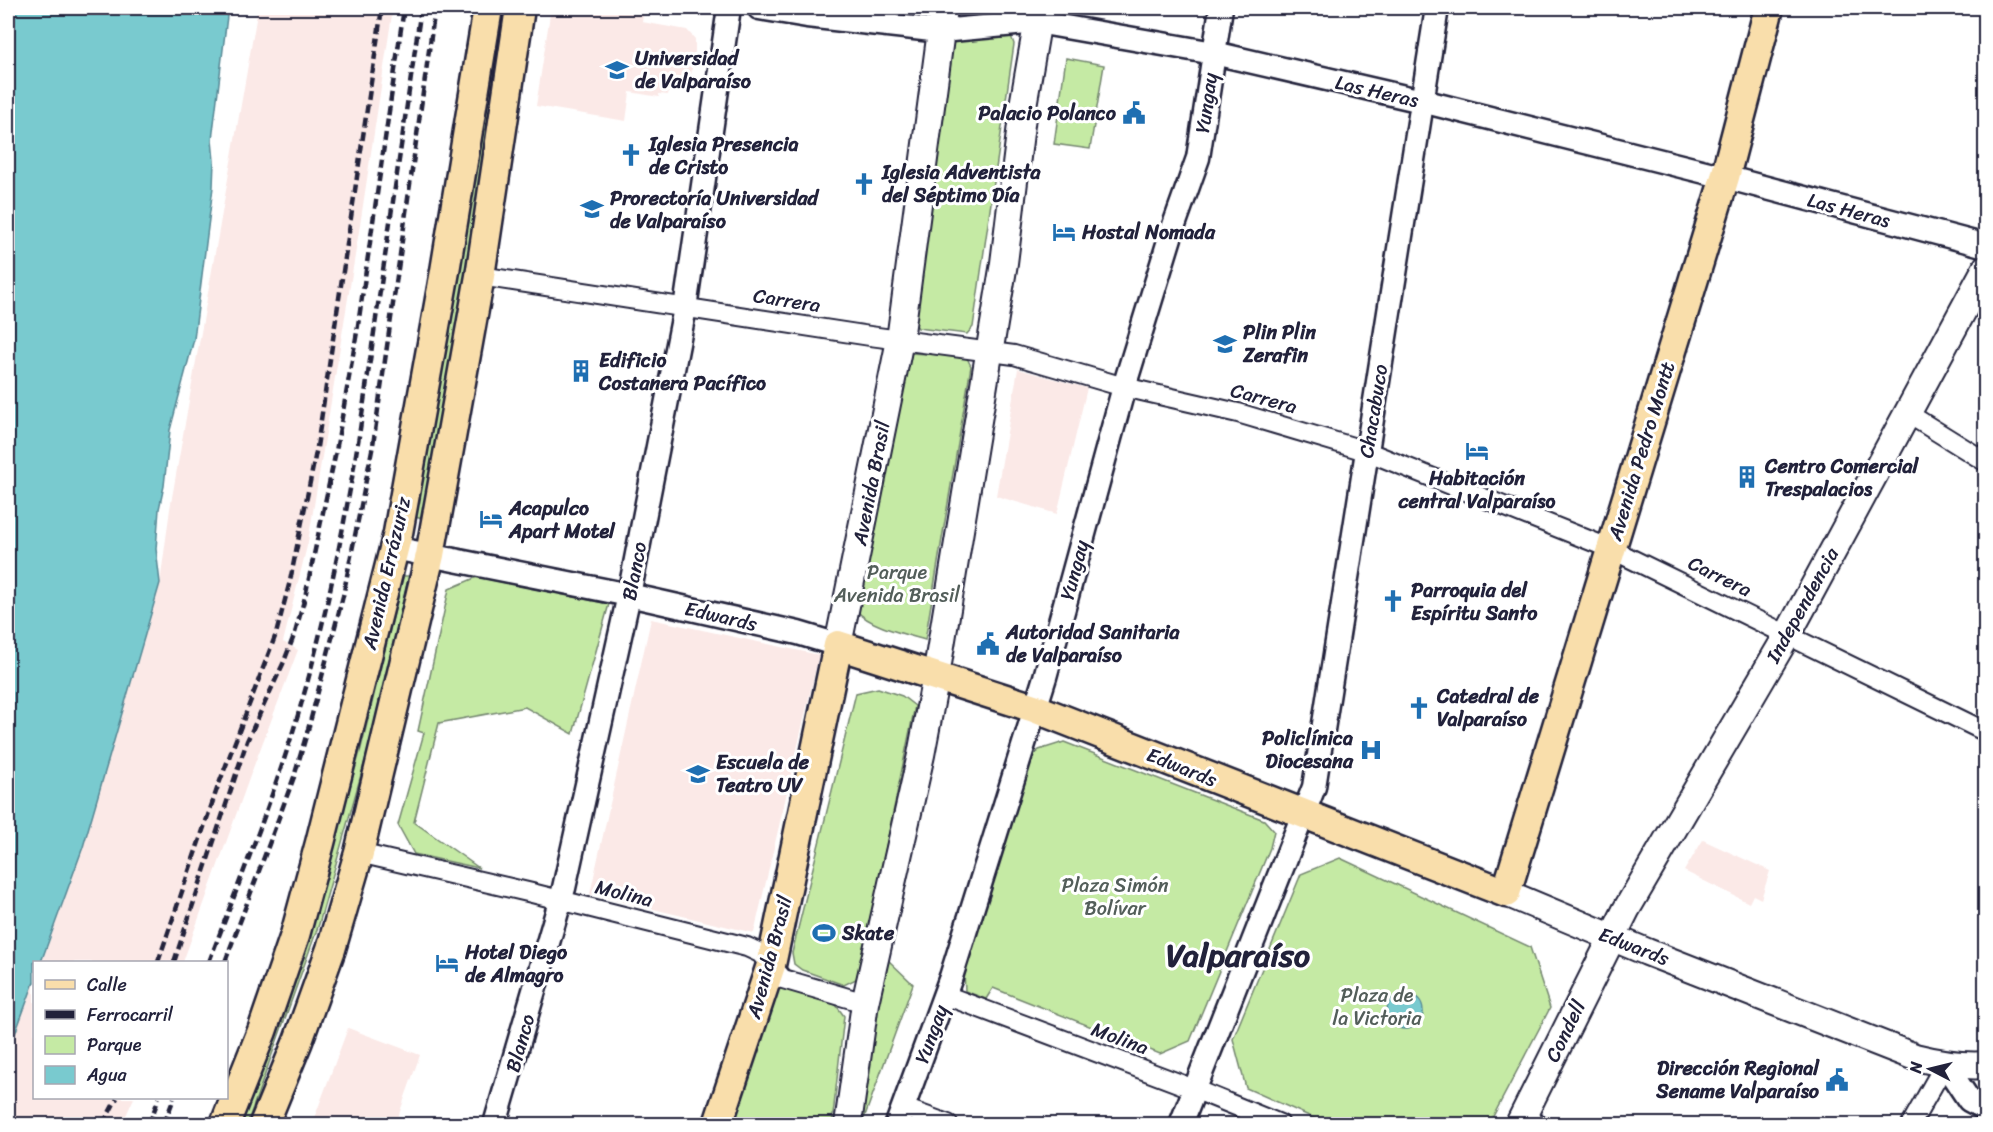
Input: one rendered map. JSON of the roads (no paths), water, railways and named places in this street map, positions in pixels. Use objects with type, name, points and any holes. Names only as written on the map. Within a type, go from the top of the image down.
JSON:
[{"type":"main road","name":"Avenida Errázuriz","points":[[225,1125],[262,1031],[295,936],[394,548],[445,271],[488,8]]},
{"type":"main road","name":"Avenida Errázuriz","points":[[264,1125],[298,1041],[331,949],[360,853],[430,555],[480,276],[520,8]]},
{"type":"main road","name":"Avenida Pedro Montt","points":[[1506,893],[1725,177],[1769,8]]},
{"type":"main road","points":[[848,1125],[865,1003],[921,756],[936,676],[1004,263],[1024,100],[1039,15]]},
{"type":"main road","name":"Avenida Brasil","points":[[718,1125],[771,965],[900,340],[942,19]]},
{"type":"main road","name":"Independencia","points":[[1612,937],[1788,634],[1986,268]]},
{"type":"main road","name":"Edwards","points":[[838,645],[1034,708],[1506,893],[1915,1057],[1945,1064],[1986,1065]]},
{"type":"main road","name":"Condell","points":[[1527,1122],[1612,937]]},
{"type":"street","name":"Blanco","points":[[495,1125],[560,900],[629,595],[685,308],[729,8]]},
{"type":"street","name":"Las Heras","points":[[759,8],[807,16],[942,19],[1039,15],[1422,101],[1725,177],[1986,246]]},
{"type":"street","name":"Yungay","points":[[901,1116],[945,995],[1045,677],[1124,387],[1172,231],[1198,158],[1221,8]]},
{"type":"street","name":"Chacabuco","points":[[1181,1125],[1314,787],[1437,8]]},
{"type":"street","name":"Carrera","points":[[480,276],[900,340],[989,351],[1124,387],[1238,413],[1366,451],[1611,549],[1986,732]]},
{"type":"street","points":[[1907,413],[1986,462]]},
{"type":"street","name":"Edwards","points":[[394,548],[629,595],[838,645]]},
{"type":"street","name":"Molina","points":[[360,853],[747,947],[760,954],[783,979],[865,1003]]},
{"type":"street","name":"Molina","points":[[945,995],[1194,1089],[1280,1125]]},
{"type":"street","points":[[1911,1125],[1945,1064],[1970,1100],[1986,1109]]},
{"type":"street","points":[[901,1116],[948,1125]]},
{"type":"water","points":[[8,8],[228,8],[212,140],[213,187],[194,339],[170,430],[159,509],[156,549],[160,583],[83,847],[41,961],[33,961],[33,985],[8,1053]]},
{"type":"water","points":[[1405,993],[1417,999],[1423,1011],[1417,1023],[1405,1029],[1393,1023],[1387,1011],[1393,999]]},
{"type":"railway","points":[[158,961],[217,789],[276,634],[290,581],[317,447],[382,8]]},
{"type":"railway","points":[[174,961],[247,741],[283,664],[305,597],[336,451],[357,332],[404,8]]},
{"type":"railway","points":[[209,961],[256,839],[288,746],[308,681],[333,576],[359,436],[421,8]]},
{"type":"railway","points":[[225,961],[294,777],[343,596],[373,445],[435,8]]},
{"type":"railway","points":[[103,1124],[116,1099]]},
{"type":"railway","points":[[149,1124],[159,1099]]},
{"type":"railway","points":[[164,1124],[174,1099]]},
{"type":"place","name":"Universidad de Valparaíso","points":[[617,70]]},
{"type":"place","name":"Palacio Polanco","points":[[1134,113]]},
{"type":"place","name":"Iglesia Presencia de Cristo","points":[[631,155]]},
{"type":"place","name":"Iglesia Adventista del Séptimo Día","points":[[864,184]]},
{"type":"place","name":"Prorectoría Universidad de Valparaíso","points":[[592,209]]},
{"type":"place","name":"Hostal Nomada","points":[[1064,232]]},
{"type":"place","name":"Plin Plin Zerafin","points":[[1225,344]]},
{"type":"place","name":"Edificio Costanera Pacífico","points":[[581,371]]},
{"type":"place","name":"Habitación central Valparaíso","points":[[1477,451]]},
{"type":"place","name":"Centro Comercial Trespalacios","points":[[1747,477]]},
{"type":"place","name":"Acapulco Apart Motel","points":[[491,519]]},
{"type":"place","name":"Parroquia del Espíritu Santo","points":[[1393,601]]},
{"type":"place","name":"Autoridad Sanitaria de Valparaíso","points":[[988,644]]},
{"type":"place","name":"Catedral de Valparaíso","points":[[1419,708]]},
{"type":"place","name":"Policlínica Diocesana","points":[[1371,750]]},
{"type":"place","name":"Escuela de Teatro UV","points":[[698,774]]},
{"type":"place","name":"Skate","points":[[824,933]]},
{"type":"place","name":"Hotel Diego de Almagro","points":[[447,963]]},
{"type":"place","name":"Dirección Regional Sename Valparaíso","points":[[1837,1080]]},
{"type":"district","name":"Valparaíso","points":[[1238,955]]},
{"type":"park label","name":"Parque Avenida Brasil","points":[[897,584]]},
{"type":"park label","name":"Plaza Simón Bolívar","points":[[1115,896]]},
{"type":"park label","name":"Plaza de la Victoria","points":[[1377,1006]]}]
